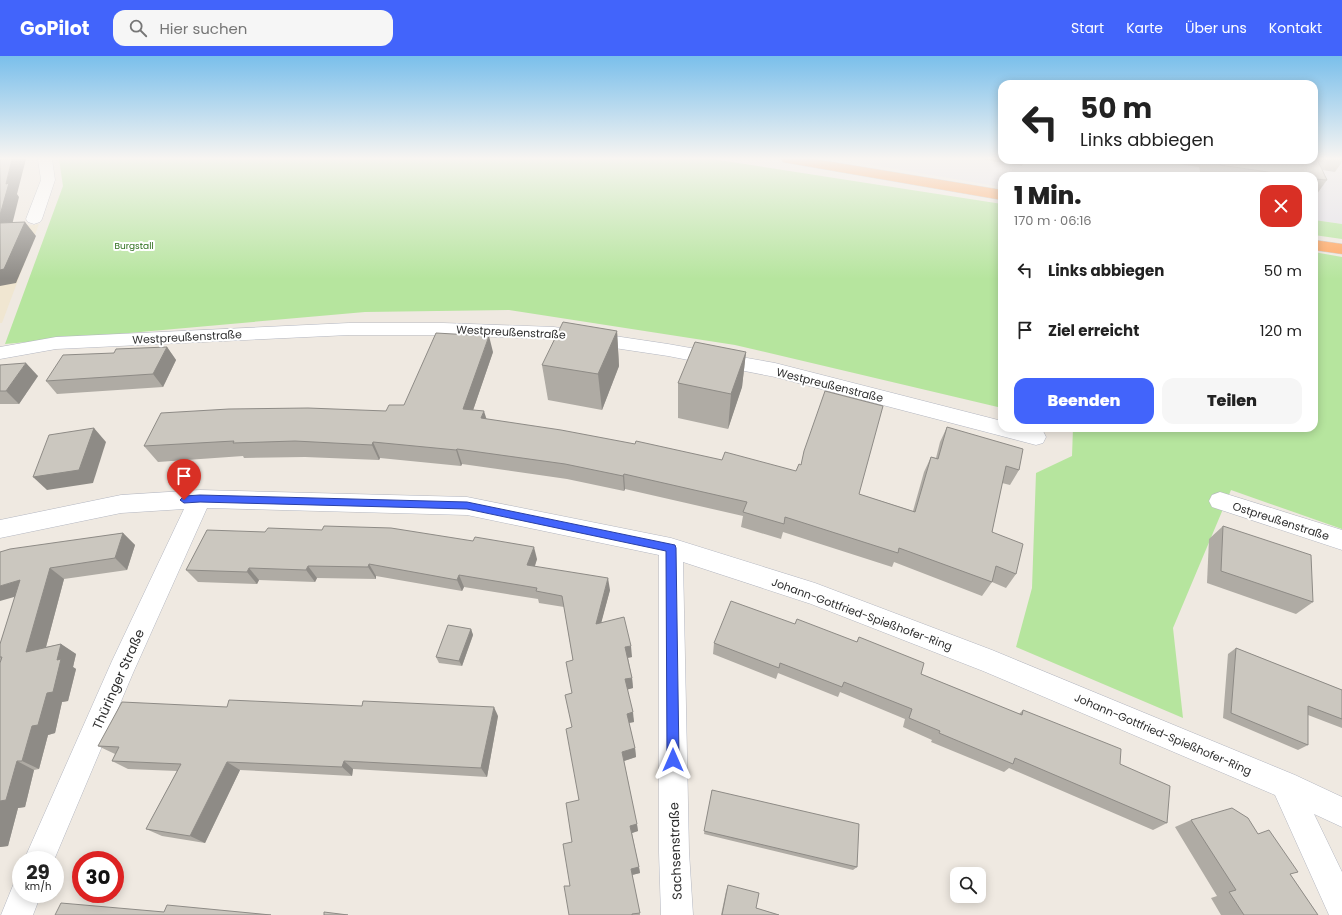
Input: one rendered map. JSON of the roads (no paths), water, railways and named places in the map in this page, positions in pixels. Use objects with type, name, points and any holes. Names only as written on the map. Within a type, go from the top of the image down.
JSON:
[{"type":"highway","points":[[1318,246],[1342,249]]},
{"type":"street","points":[[34,219],[41,199]]},
{"type":"street","name":"Westpreußenstraße","points":[[0,353],[56,343],[349,329],[443,329],[554,333],[668,350],[775,370],[998,427]]},
{"type":"street","name":"Westpreußenstraße","points":[[1017,432],[1036,437]]},
{"type":"street","name":"Johann-Gottfried-Spießhofer-Ring","points":[[0,529],[121,504],[200,499],[467,506],[671,548],[815,594],[992,662],[1285,785],[1342,812]]},
{"type":"street","name":"Thüringer Straße","points":[[43,851],[121,670],[200,499]]},
{"type":"street","name":"Ostpreußenstraße","points":[[1220,501],[1342,540]]},
{"type":"street","name":"Sachsenstraße","points":[[671,548],[674,852],[677,915]]},
{"type":"street","points":[[1285,785],[1342,907]]},
{"type":"street","points":[[17,915],[22,903]]},
{"type":"park label","name":"Burgstall","points":[[134,246]]}]
